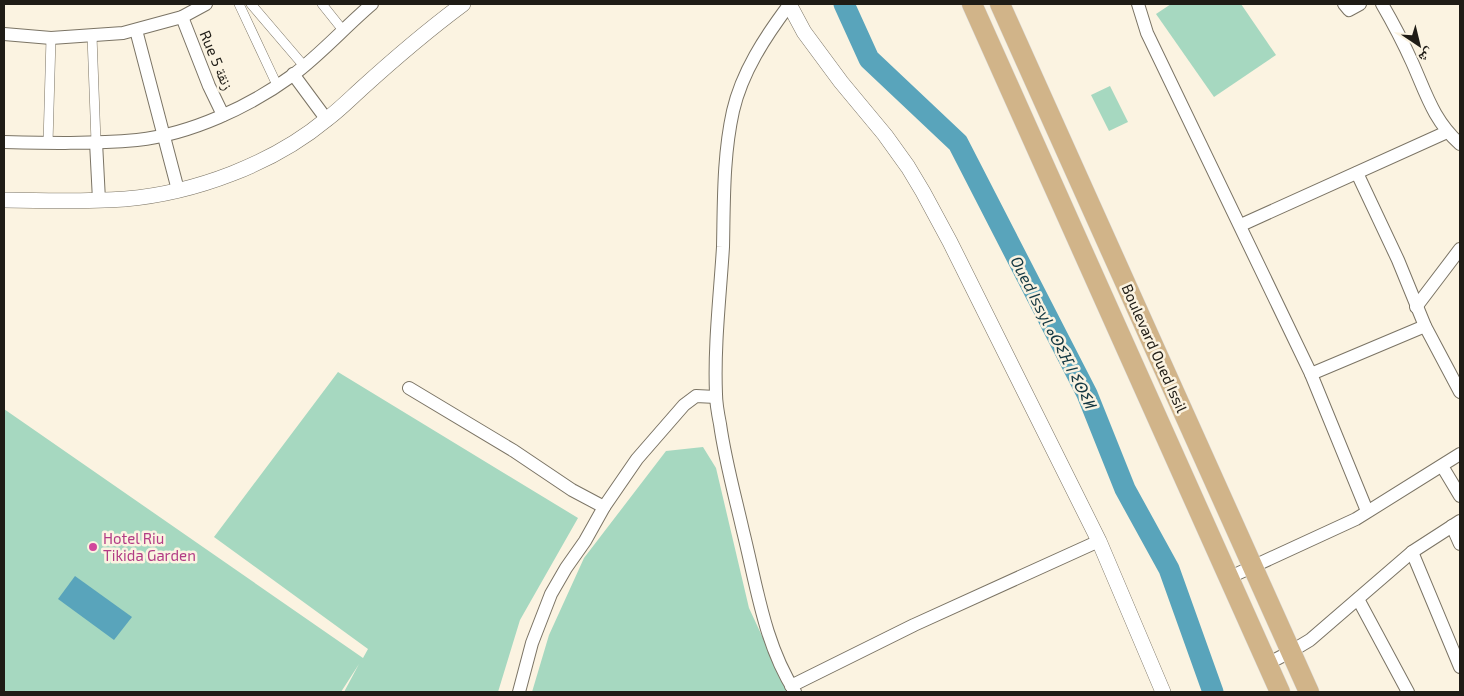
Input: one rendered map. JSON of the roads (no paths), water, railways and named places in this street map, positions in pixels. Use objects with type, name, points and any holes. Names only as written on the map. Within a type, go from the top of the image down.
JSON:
[{"type":"main road","name":"Boulevard Oued Issil","points":[[972,4],[1280,692]]},
{"type":"main road","name":"Boulevard Oued Issil","points":[[1000,4],[1309,692]]},
{"type":"street","points":[[4,34],[51,38],[92,36],[136,30],[182,17],[206,4]]},
{"type":"street","points":[[239,4],[278,85]]},
{"type":"street","points":[[251,4],[304,66]]},
{"type":"street","points":[[322,4],[342,29]]},
{"type":"street","points":[[4,142],[48,143],[138,140],[199,125],[240,108],[278,85],[304,66],[342,29],[372,4]]},
{"type":"street","points":[[4,200],[126,199],[178,190],[232,173],[271,157],[327,120],[431,28],[463,4]]},
{"type":"street","points":[[1099,541],[914,625],[793,689],[778,662],[760,608],[725,456],[716,397],[717,326],[728,141],[734,110],[754,57],[789,4],[804,32],[885,135],[908,166],[923,192],[950,242],[1099,541],[1163,692]]},
{"type":"street","points":[[1138,4],[1148,34],[1197,139],[1241,225],[1311,374],[1367,511]]},
{"type":"street","points":[[1344,4],[1349,10],[1360,4]]},
{"type":"street","points":[[1382,4],[1400,35],[1435,114],[1447,132],[1460,144]]},
{"type":"street","name":"Rue 5 زنقة","points":[[182,17],[209,86],[223,115]]},
{"type":"street","points":[[136,30],[178,190]]},
{"type":"street","points":[[92,36],[98,200]]},
{"type":"street","points":[[48,143],[51,38]]},
{"type":"street","points":[[293,74],[327,120]]},
{"type":"street","points":[[1241,225],[1447,132]]},
{"type":"street","points":[[1357,174],[1398,260],[1425,326],[1458,384]]},
{"type":"street","points":[[1416,307],[1460,249]]},
{"type":"street","points":[[1311,374],[1425,326]]},
{"type":"street","points":[[409,388],[514,451],[572,490],[604,507]]},
{"type":"street","points":[[519,692],[532,643],[548,602],[566,568],[636,459],[684,405],[696,396],[716,397]]},
{"type":"street","points":[[1228,578],[1356,519],[1460,454]]},
{"type":"street","points":[[1442,466],[1460,496]]},
{"type":"street","points":[[1267,664],[1310,640],[1412,552],[1456,524],[1460,544]]},
{"type":"street","points":[[1412,552],[1460,666]]},
{"type":"street","points":[[1358,599],[1408,692]]},
{"type":"water","points":[[75,576],[132,617],[114,640],[58,599]]},
{"type":"waterway","name":"Oued Issyl ⴰⵙⵉⴼ ⵏ ⵉⵙⵉⵍ","points":[[844,4],[869,59],[958,143],[1087,394],[1125,489],[1169,569],[1213,692]]},
{"type":"place","name":"Hotel Riu Tikida Garden","points":[[93,547]]}]
